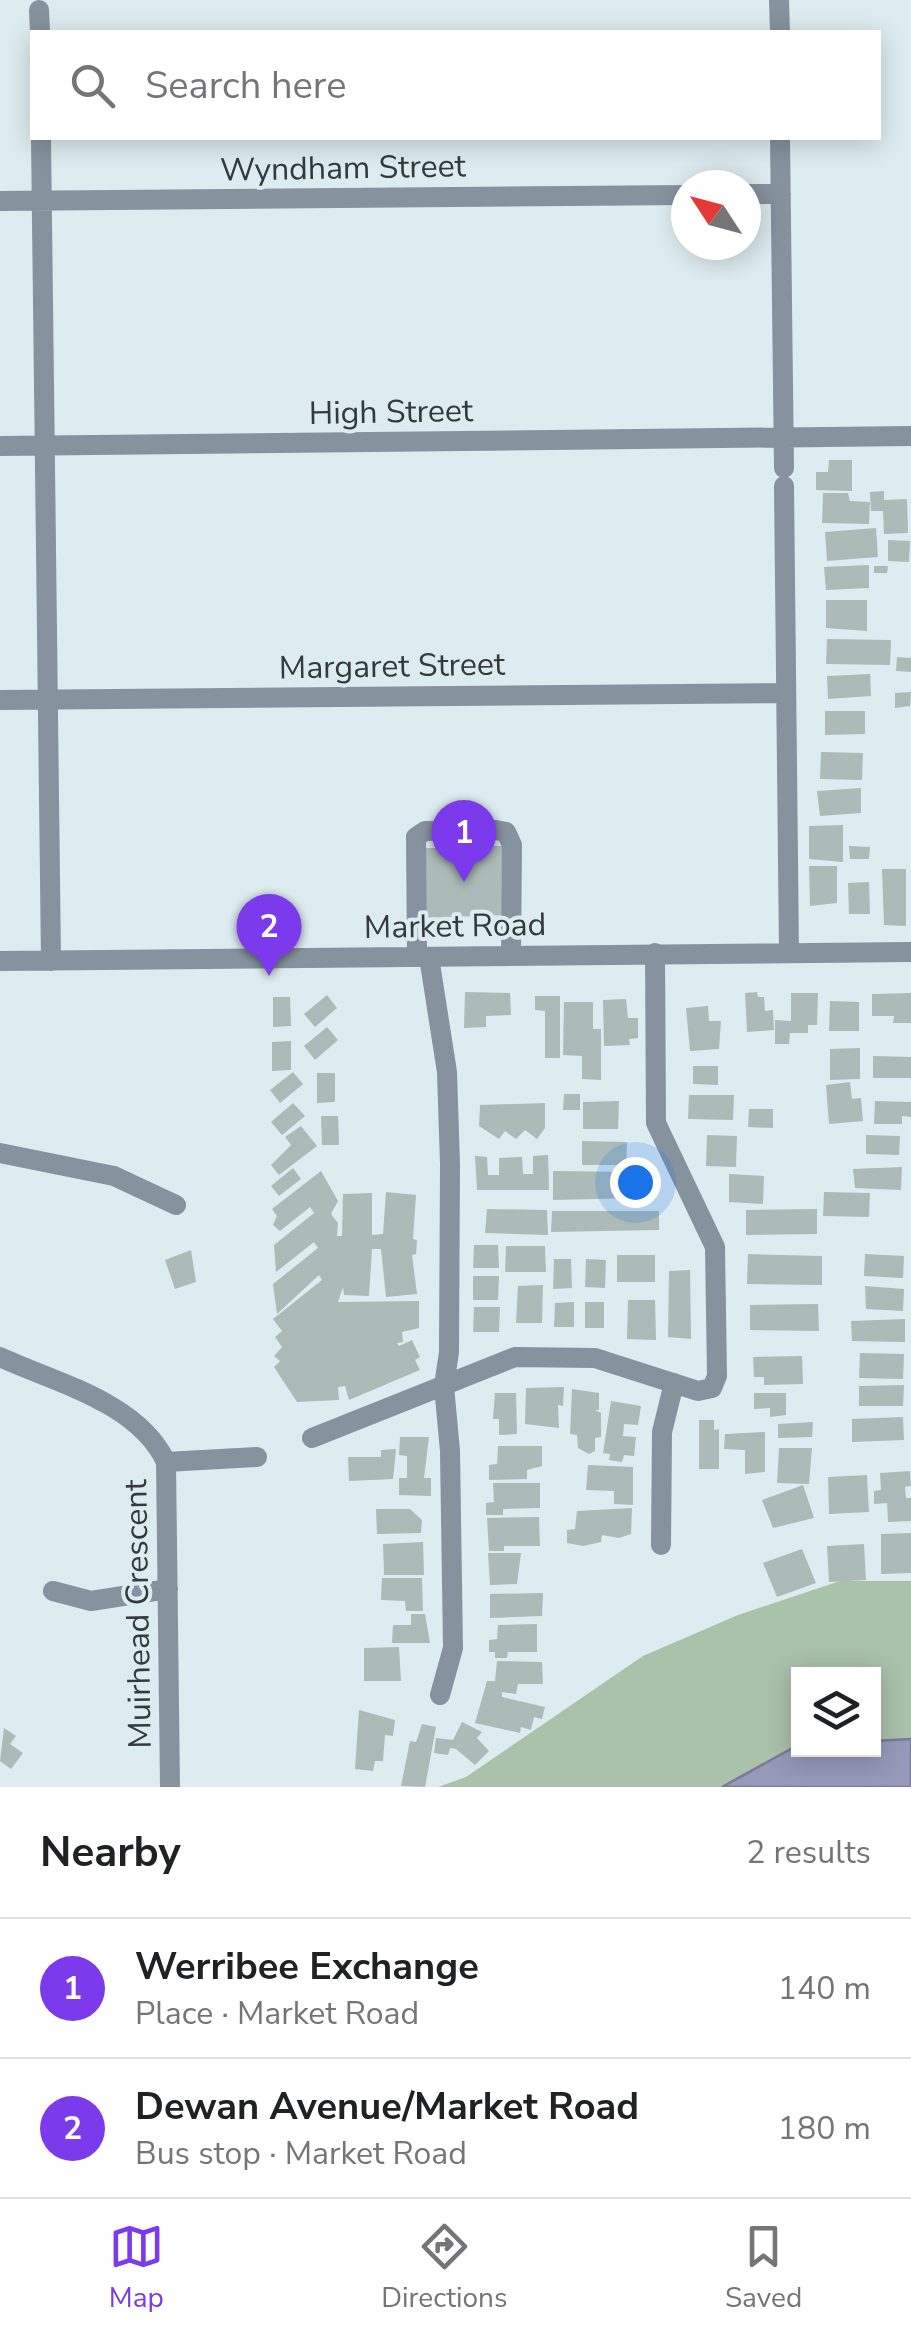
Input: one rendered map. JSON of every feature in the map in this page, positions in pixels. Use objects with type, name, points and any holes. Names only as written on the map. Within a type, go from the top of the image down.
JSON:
[{"type":"street","points":[[780,0],[780,30]]},
{"type":"street","points":[[40,10],[40,30]]},
{"type":"street","points":[[41,140],[51,961]]},
{"type":"street","points":[[780,140],[788,953]]},
{"type":"street","points":[[761,194],[781,194]]},
{"type":"street","name":"Wyndham Street","points":[[0,201],[671,195]]},
{"type":"street","name":"High Street","points":[[0,446],[911,436]]},
{"type":"street","name":"Margaret Street","points":[[0,700],[786,692]]},
{"type":"street","points":[[440,1695],[453,1648],[450,1451],[444,1386],[450,1352],[447,1072],[423,957],[416,837],[425,831],[506,832],[512,844],[510,956]]},
{"type":"street","name":"Market Road","points":[[0,961],[911,952]]},
{"type":"street","points":[[312,1438],[498,1361],[525,1356],[594,1358],[710,1390],[716,1376],[717,1258],[711,1234],[657,1132],[655,954]]},
{"type":"street","points":[[0,1152],[114,1176],[176,1205]]},
{"type":"street","name":"Muirhead Crescent","points":[[0,1358],[124,1414],[144,1428],[166,1462],[170,1787]]},
{"type":"street","points":[[661,1545],[662,1432],[674,1383]]},
{"type":"street","points":[[166,1462],[257,1456]]},
{"type":"street","points":[[53,1590],[91,1601],[168,1588]]},
{"type":"green space","points":[[840,1581],[911,1581],[911,1787],[438,1787],[466,1777],[643,1656],[738,1615]]},
{"type":"water","points":[[911,1739],[911,1787],[722,1787],[791,1749],[791,1757],[881,1757],[881,1741]]},
{"type":"building","points":[[829,460],[852,460],[852,491],[816,490],[816,472],[828,472]]},
{"type":"building","points":[[884,491],[884,500],[907,499],[908,533],[884,534],[883,511],[871,511],[870,492]]},
{"type":"building","points":[[823,493],[848,493],[850,501],[870,502],[869,524],[822,523]]},
{"type":"building","points":[[876,528],[878,557],[827,561],[825,532]]},
{"type":"building","points":[[888,540],[910,541],[909,562],[888,561]]},
{"type":"building","points":[[869,565],[869,588],[826,590],[824,567]]},
{"type":"building","points":[[874,566],[888,566],[887,573],[874,573]]},
{"type":"building","points":[[826,600],[867,600],[867,631],[826,628]]},
{"type":"building","points":[[827,639],[891,640],[890,665],[826,664]]},
{"type":"building","points":[[897,657],[911,658],[911,672],[896,671]]},
{"type":"building","points":[[870,674],[871,696],[828,699],[827,676]]},
{"type":"building","points":[[911,692],[910,706],[895,708],[895,693]]},
{"type":"building","points":[[825,711],[865,711],[865,734],[825,735]]},
{"type":"building","points":[[821,752],[863,753],[862,780],[820,779]]},
{"type":"building","points":[[861,788],[861,813],[820,816],[817,791]]},
{"type":"building","points":[[843,825],[843,862],[809,859],[809,826]]},
{"type":"building","points":[[478,833],[479,846],[507,846],[508,915],[422,918],[421,848],[436,848],[436,834]]},
{"type":"building","points":[[849,846],[870,847],[869,859],[850,859]]},
{"type":"building","points":[[809,866],[837,866],[837,903],[810,906]]},
{"type":"building","points":[[882,869],[906,869],[906,926],[884,925]]},
{"type":"building","points":[[869,882],[870,914],[849,914],[848,883]]},
{"type":"building","points":[[465,992],[510,993],[511,1015],[486,1016],[486,1027],[464,1028]]},
{"type":"building","points":[[757,992],[758,997],[764,997],[765,1011],[773,1010],[774,1030],[747,1032],[745,993]]},
{"type":"building","points":[[791,993],[818,993],[817,1025],[808,1025],[808,1033],[790,1033],[789,1044],[775,1044],[775,1020],[791,1021]]},
{"type":"building","points":[[911,993],[911,1023],[893,1023],[894,1016],[872,1016],[872,994]]},
{"type":"building","points":[[327,995],[337,1008],[315,1027],[304,1014]]},
{"type":"building","points":[[535,996],[560,996],[560,1058],[545,1058],[545,1011],[535,1010]]},
{"type":"building","points":[[273,997],[290,997],[291,1026],[273,1027]]},
{"type":"building","points":[[626,999],[628,1018],[638,1018],[638,1038],[629,1039],[630,1045],[604,1046],[603,1000]]},
{"type":"building","points":[[830,1001],[859,1002],[859,1031],[829,1031]]},
{"type":"building","points":[[564,1002],[593,1002],[593,1029],[601,1029],[601,1080],[582,1079],[582,1056],[563,1055]]},
{"type":"building","points":[[708,1006],[709,1021],[721,1021],[719,1049],[690,1051],[686,1008]]},
{"type":"building","points":[[327,1027],[338,1040],[315,1060],[304,1046]]},
{"type":"building","points":[[291,1041],[291,1070],[272,1071],[272,1042]]},
{"type":"building","points":[[860,1048],[860,1079],[830,1080],[830,1049]]},
{"type":"building","points":[[873,1056],[911,1057],[911,1078],[873,1078]]},
{"type":"building","points":[[693,1066],[718,1066],[718,1085],[693,1084]]},
{"type":"building","points":[[293,1072],[303,1084],[280,1103],[270,1090]]},
{"type":"building","points":[[317,1073],[335,1073],[335,1102],[317,1103]]},
{"type":"building","points":[[850,1082],[852,1099],[861,1098],[863,1121],[829,1124],[826,1085]]},
{"type":"building","points":[[564,1094],[580,1094],[580,1110],[563,1110]]},
{"type":"building","points":[[689,1095],[734,1095],[733,1120],[688,1119]]},
{"type":"building","points":[[619,1101],[618,1129],[583,1129],[583,1102]]},
{"type":"building","points":[[875,1101],[911,1102],[911,1117],[902,1116],[902,1124],[874,1124]]},
{"type":"building","points":[[293,1103],[305,1116],[282,1135],[271,1122]]},
{"type":"building","points":[[545,1103],[545,1128],[537,1139],[525,1130],[516,1139],[505,1131],[499,1139],[479,1126],[480,1105]]},
{"type":"building","points":[[749,1109],[773,1109],[773,1128],[748,1127]]},
{"type":"building","points":[[321,1116],[338,1116],[339,1145],[322,1145]]},
{"type":"building","points":[[301,1126],[317,1146],[279,1175],[271,1165],[291,1145],[285,1137]]},
{"type":"building","points":[[707,1135],[737,1136],[736,1167],[706,1166]]},
{"type":"building","points":[[866,1135],[900,1136],[899,1155],[866,1154]]},
{"type":"building","points":[[582,1141],[627,1142],[626,1165],[582,1165]]},
{"type":"building","points":[[548,1155],[549,1190],[477,1190],[475,1156],[487,1157],[488,1175],[499,1175],[499,1158],[522,1157],[523,1174],[533,1174],[533,1156]]},
{"type":"building","points":[[902,1167],[901,1190],[855,1188],[853,1169]]},
{"type":"building","points":[[293,1168],[301,1179],[279,1196],[271,1186]]},
{"type":"building","points":[[321,1171],[338,1201],[331,1214],[338,1223],[337,1236],[342,1236],[343,1194],[372,1193],[372,1235],[383,1234],[386,1192],[416,1195],[413,1239],[417,1240],[416,1254],[412,1255],[417,1294],[386,1297],[381,1249],[372,1249],[369,1296],[344,1295],[343,1287],[338,1302],[419,1301],[419,1328],[402,1332],[403,1342],[397,1343],[399,1346],[412,1340],[420,1357],[415,1360],[420,1370],[349,1400],[345,1386],[338,1387],[339,1400],[297,1402],[274,1367],[280,1361],[274,1356],[282,1347],[275,1337],[282,1331],[273,1319],[322,1280],[319,1275],[277,1314],[273,1284],[318,1248],[314,1242],[276,1272],[274,1245],[314,1213],[310,1207],[280,1231],[273,1225],[277,1216],[272,1209]]},
{"type":"building","points":[[553,1171],[639,1172],[638,1198],[553,1200]]},
{"type":"building","points":[[729,1174],[764,1176],[763,1204],[729,1202]]},
{"type":"building","points":[[824,1192],[870,1193],[869,1217],[823,1216]]},
{"type":"building","points":[[487,1209],[547,1210],[548,1235],[485,1233]]},
{"type":"building","points":[[817,1209],[817,1234],[746,1235],[746,1210]]},
{"type":"building","points":[[552,1211],[659,1211],[659,1230],[551,1232]]},
{"type":"building","points":[[474,1245],[498,1245],[499,1268],[473,1268]]},
{"type":"building","points":[[506,1246],[545,1246],[546,1272],[505,1272]]},
{"type":"building","points":[[191,1250],[196,1282],[175,1289],[165,1260]]},
{"type":"building","points":[[748,1254],[822,1256],[822,1285],[747,1284]]},
{"type":"building","points":[[865,1254],[904,1256],[903,1278],[864,1276]]},
{"type":"building","points":[[617,1255],[655,1255],[655,1282],[617,1282]]},
{"type":"building","points":[[554,1259],[571,1259],[572,1288],[553,1289]]},
{"type":"building","points":[[586,1259],[606,1260],[605,1288],[585,1287]]},
{"type":"building","points":[[690,1270],[691,1339],[668,1337],[669,1271]]},
{"type":"building","points":[[473,1276],[499,1276],[498,1300],[473,1300]]},
{"type":"building","points":[[543,1285],[542,1323],[516,1323],[518,1286]]},
{"type":"building","points":[[865,1286],[904,1289],[903,1311],[866,1309]]},
{"type":"building","points":[[628,1300],[655,1300],[656,1340],[627,1339]]},
{"type":"building","points":[[574,1302],[574,1327],[554,1327],[555,1303]]},
{"type":"building","points":[[585,1302],[604,1302],[604,1328],[585,1328]]},
{"type":"building","points":[[818,1304],[819,1331],[750,1330],[750,1305]]},
{"type":"building","points":[[474,1307],[500,1307],[499,1332],[473,1332]]},
{"type":"building","points":[[905,1319],[905,1342],[852,1341],[851,1321]]},
{"type":"building","points":[[860,1353],[904,1354],[903,1379],[859,1378]]},
{"type":"building","points":[[802,1356],[803,1384],[764,1385],[764,1377],[754,1377],[753,1357]]},
{"type":"building","points":[[904,1385],[903,1406],[859,1406],[859,1386]]},
{"type":"building","points":[[564,1387],[563,1406],[558,1405],[559,1428],[525,1424],[526,1388]]},
{"type":"building","points":[[572,1389],[599,1393],[599,1410],[595,1410],[601,1413],[601,1437],[595,1438],[595,1451],[589,1454],[578,1448],[577,1435],[570,1434]]},
{"type":"building","points":[[495,1393],[516,1393],[517,1434],[499,1435],[499,1419],[493,1419]]},
{"type":"building","points":[[754,1393],[786,1393],[786,1415],[770,1417],[770,1408],[754,1409]]},
{"type":"building","points":[[611,1401],[641,1406],[638,1425],[624,1424],[623,1436],[636,1437],[634,1456],[624,1455],[622,1462],[609,1460],[610,1454],[603,1453]]},
{"type":"building","points":[[903,1417],[904,1440],[852,1442],[852,1419]]},
{"type":"building","points":[[699,1420],[714,1420],[714,1430],[719,1429],[719,1469],[699,1469]]},
{"type":"building","points":[[813,1422],[812,1437],[778,1438],[778,1424]]},
{"type":"building","points":[[765,1432],[765,1472],[745,1474],[745,1450],[724,1449],[725,1434]]},
{"type":"building","points":[[400,1437],[429,1437],[424,1478],[431,1478],[431,1496],[399,1495],[399,1478],[407,1478],[407,1456],[399,1455]]},
{"type":"building","points":[[498,1446],[542,1446],[542,1466],[527,1470],[527,1479],[489,1480],[489,1465],[497,1464]]},
{"type":"building","points":[[779,1448],[812,1448],[809,1484],[777,1483]]},
{"type":"building","points":[[396,1449],[393,1479],[349,1481],[348,1457],[381,1457],[381,1450]]},
{"type":"building","points":[[588,1465],[633,1467],[633,1505],[614,1504],[614,1491],[586,1490]]},
{"type":"building","points":[[910,1471],[911,1486],[905,1487],[906,1498],[911,1498],[911,1521],[888,1522],[887,1503],[874,1504],[874,1491],[881,1490],[880,1473]]},
{"type":"building","points":[[867,1475],[869,1512],[829,1514],[828,1477]]},
{"type":"building","points":[[493,1483],[540,1483],[540,1508],[503,1509],[503,1515],[486,1515],[486,1503],[494,1502]]},
{"type":"building","points":[[803,1485],[814,1518],[773,1528],[762,1500]]},
{"type":"building","points":[[632,1508],[631,1534],[619,1538],[602,1535],[601,1542],[583,1546],[567,1543],[567,1530],[575,1529],[577,1511]]},
{"type":"building","points":[[376,1509],[410,1509],[422,1520],[421,1533],[377,1534]]},
{"type":"building","points":[[539,1517],[540,1546],[504,1546],[504,1551],[489,1551],[487,1518]]},
{"type":"building","points":[[911,1533],[911,1573],[881,1574],[881,1534]]},
{"type":"building","points":[[423,1542],[424,1575],[384,1575],[383,1544]]},
{"type":"building","points":[[864,1544],[866,1580],[829,1582],[827,1546]]},
{"type":"building","points":[[802,1549],[816,1583],[777,1597],[763,1563]]},
{"type":"building","points":[[488,1553],[521,1553],[517,1584],[490,1585]]},
{"type":"building","points":[[382,1578],[422,1578],[423,1611],[406,1611],[405,1601],[381,1600]]},
{"type":"building","points":[[543,1593],[542,1616],[490,1618],[490,1594]]},
{"type":"building","points":[[411,1614],[425,1614],[430,1643],[392,1643],[393,1625],[411,1625]]},
{"type":"building","points":[[537,1624],[537,1652],[508,1652],[507,1658],[495,1658],[495,1652],[489,1652],[489,1640],[497,1639],[498,1625]]},
{"type":"building","points":[[399,1647],[401,1681],[364,1681],[364,1648]]},
{"type":"building","points":[[497,1661],[542,1662],[543,1684],[518,1684],[516,1694],[502,1692],[502,1697],[545,1707],[542,1719],[534,1717],[531,1730],[521,1727],[520,1733],[475,1723],[487,1681],[495,1681]]},
{"type":"building","points":[[359,1710],[395,1720],[393,1736],[385,1735],[383,1761],[375,1761],[373,1771],[355,1769]]},
{"type":"building","points":[[462,1722],[482,1732],[477,1738],[489,1751],[475,1765],[456,1749],[450,1748],[448,1755],[434,1753],[436,1738],[453,1740]]},
{"type":"building","points":[[422,1724],[436,1727],[425,1787],[401,1786],[410,1741],[416,1742]]},
{"type":"building","points":[[4,1728],[16,1736],[10,1744],[23,1753],[11,1769],[0,1761]]},
{"type":"place","name":"Werribee Exchange","points":[[464,882]]},
{"type":"place","name":"Dewan Avenue/Market Road","points":[[269,976]]}]
